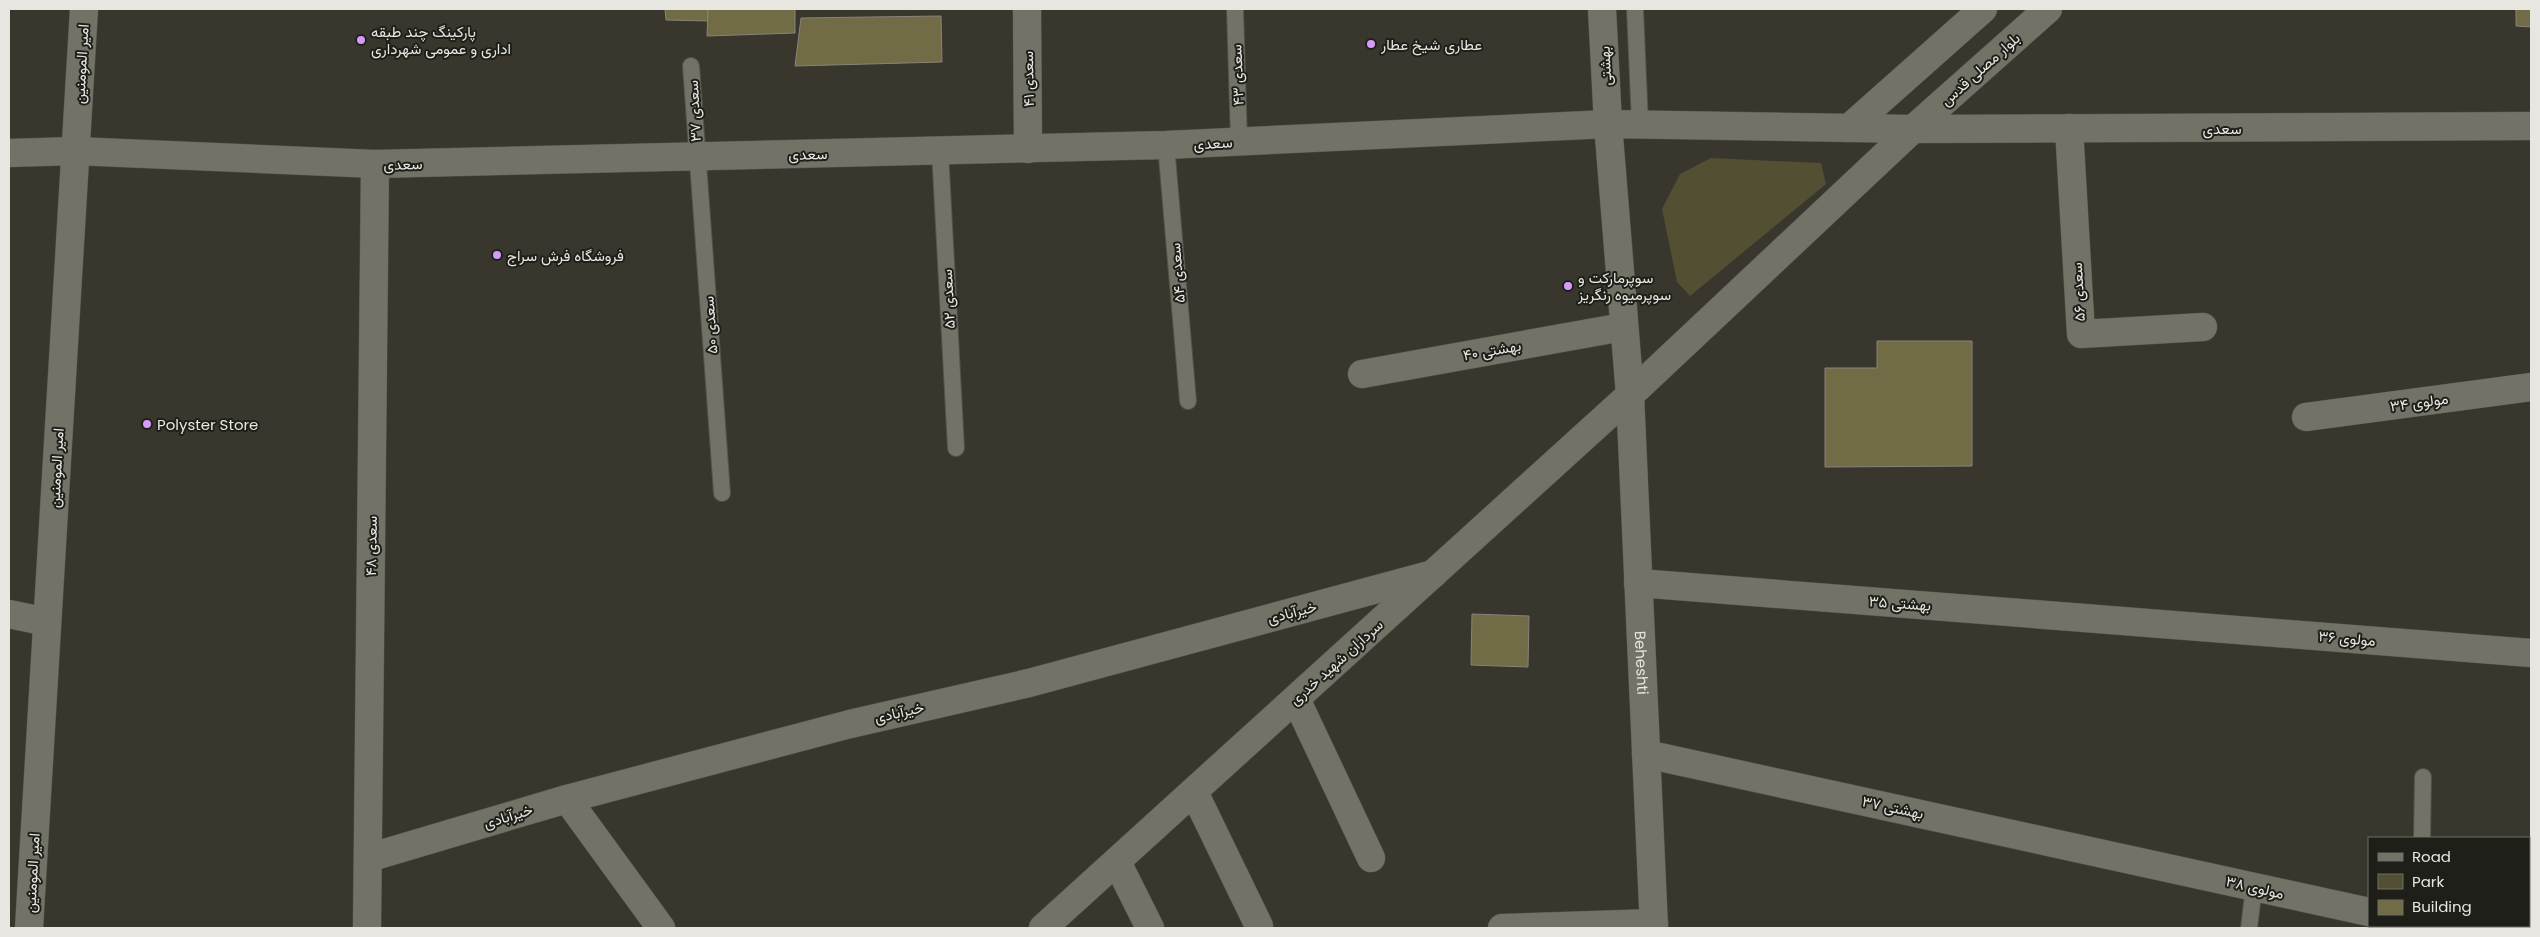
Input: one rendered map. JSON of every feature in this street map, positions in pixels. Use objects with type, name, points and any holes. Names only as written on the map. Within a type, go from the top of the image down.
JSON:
[{"type":"street","name":"امیر المومنین","points":[[29,928],[84,9]]},
{"type":"street","name":"سعدی ۴۱","points":[[1027,9],[1028,149]]},
{"type":"street","name":"بهشتی","points":[[1602,9],[1608,124],[1623,327]]},
{"type":"street","points":[[1849,128],[1983,9]]},
{"type":"street","name":"بلوار مصلی قدس","points":[[1630,395],[1913,129],[2048,9]]},
{"type":"street","name":"سعدی","points":[[9,153],[76,151],[375,164],[1166,145],[1608,124],[1913,129],[2531,126]]},
{"type":"street","name":"سعدی ۵۶","points":[[2069,128],[2080,334],[2203,326]]},
{"type":"street","name":"سعدی ۴۸","points":[[367,928],[375,164]]},
{"type":"street","name":"بهشتی ۴۰","points":[[1362,374],[1623,327]]},
{"type":"street","name":"Beheshti","points":[[1623,327],[1630,395],[1654,926]]},
{"type":"street","name":"مولوی ۳۴","points":[[2306,417],[2531,386]]},
{"type":"street","name":"سرداران شهید خدری","points":[[1044,928],[1630,395]]},
{"type":"street","name":"خیرآبادی","points":[[368,858],[567,799],[850,724],[1029,683],[1433,574]]},
{"type":"street","name":"بهشتی ۳۵","points":[[1638,583],[2162,624]]},
{"type":"street","points":[[9,614],[47,622]]},
{"type":"street","name":"مولوی ۳۶","points":[[2162,624],[2531,653]]},
{"type":"street","points":[[1296,699],[1371,858]]},
{"type":"street","name":"بهشتی ۳۷","points":[[1646,754],[2140,861]]},
{"type":"street","points":[[1194,792],[1259,926]]},
{"type":"street","points":[[567,799],[661,928]]},
{"type":"street","name":"مولوی ۳۸","points":[[2140,861],[2368,912]]},
{"type":"street","points":[[1117,862],[1150,928]]},
{"type":"street","points":[[1502,928],[1654,926]]},
{"type":"lane","name":"سعدی ۴۳","points":[[1235,9],[1239,141]]},
{"type":"lane","points":[[1635,9],[1640,124]]},
{"type":"lane","name":"سعدی ۳۷","points":[[692,66],[697,157]]},
{"type":"lane","name":"سعدی ۵۴","points":[[1166,145],[1188,401]]},
{"type":"lane","name":"سعدی ۵۲","points":[[940,151],[956,448]]},
{"type":"lane","name":"سعدی ۵۰","points":[[697,157],[722,493]]},
{"type":"lane","points":[[2422,837],[2423,777]]},
{"type":"lane","points":[[2249,928],[2254,887]]},
{"type":"green space","points":[[1711,158],[1821,163],[1826,184],[1690,296],[1677,282],[1662,209],[1680,174]]},
{"type":"building","points":[[665,9],[708,9],[708,21],[666,20]]},
{"type":"building","points":[[708,9],[795,9],[795,33],[707,36]]},
{"type":"building","points":[[2516,9],[2531,9],[2531,27],[2516,26]]},
{"type":"building","points":[[941,16],[942,62],[795,66],[801,18]]},
{"type":"building","points":[[1877,341],[1972,341],[1972,466],[1825,467],[1825,368],[1877,368]]},
{"type":"building","points":[[1472,614],[1529,616],[1528,667],[1471,665]]},
{"type":"place","name":"پارکینگ چند طبقه اداری و عمومی شهرداری","points":[[361,40]]},
{"type":"place","name":"عطاری شیخ عطار","points":[[1371,44]]},
{"type":"place","name":"فروشگاه فرش سراج","points":[[497,255]]},
{"type":"place","name":"سوپرمارکت و سوپرمیوه رنگریز","points":[[1568,286]]},
{"type":"place","name":"Polyster Store","points":[[147,424]]}]
